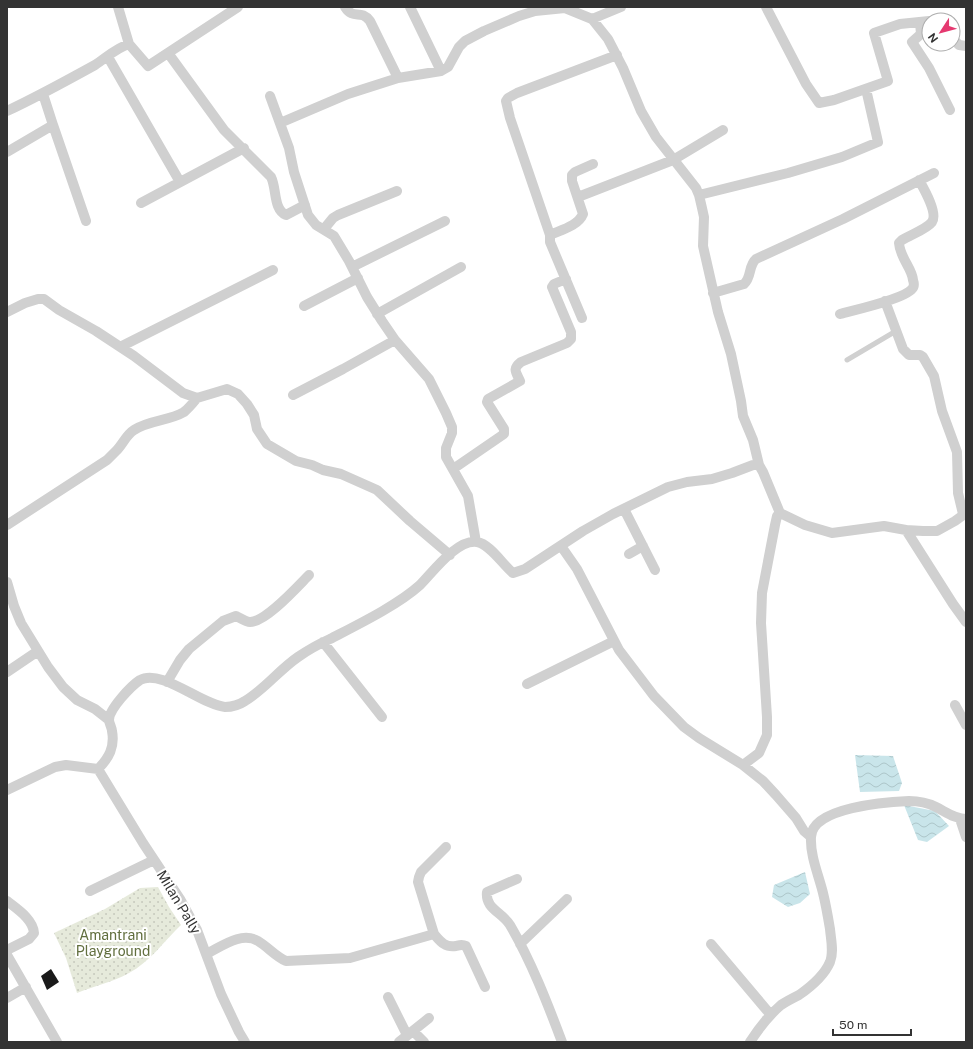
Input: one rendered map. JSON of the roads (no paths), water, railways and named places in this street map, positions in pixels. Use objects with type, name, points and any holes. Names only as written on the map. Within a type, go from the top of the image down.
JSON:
[{"type":"street","points":[[118,7],[129,44],[148,66],[238,7]]},
{"type":"street","points":[[345,7],[350,13],[355,15],[362,14],[370,21],[398,78]]},
{"type":"street","points":[[410,7],[441,71]]},
{"type":"street","points":[[592,19],[621,7]]},
{"type":"street","points":[[766,7],[806,84],[819,103],[834,100],[888,81],[874,34],[900,24],[921,21]]},
{"type":"street","points":[[280,123],[348,94],[398,78],[441,71],[448,67],[464,41],[519,16],[535,11],[566,8],[592,19],[608,39],[646,122],[656,138],[696,188],[699,195],[704,217],[704,246],[718,312],[731,354],[743,416],[753,440],[759,465],[780,513],[811,527],[832,533],[884,526],[906,530],[936,531],[965,514],[958,493],[957,452],[942,411],[934,376],[923,357],[920,355],[909,355],[903,349],[885,301]]},
{"type":"street","points":[[921,34],[912,42],[929,68],[950,110]]},
{"type":"street","points":[[7,112],[43,94],[108,57],[122,46],[129,44]]},
{"type":"street","points":[[168,53],[224,130],[244,148],[271,178],[274,183],[278,208],[281,213],[286,215],[304,205]]},
{"type":"street","points":[[582,318],[550,242],[550,235],[510,118],[506,101],[508,98],[517,93],[616,55]]},
{"type":"street","points":[[108,57],[180,182]]},
{"type":"street","points":[[699,195],[788,173],[842,157],[878,142],[866,89]]},
{"type":"street","points":[[43,94],[86,221]]},
{"type":"street","points":[[270,96],[289,148],[294,172],[308,216],[316,225],[334,236],[367,297],[395,340],[429,379],[446,413],[452,427],[452,433],[446,448],[446,457],[468,496],[476,542]]},
{"type":"street","points":[[7,152],[53,125]]},
{"type":"street","points":[[578,197],[673,160],[723,130]]},
{"type":"street","points":[[141,203],[244,148]]},
{"type":"street","points":[[550,235],[576,223],[581,219],[582,214],[572,181],[572,175],[575,172],[593,164]]},
{"type":"street","points":[[714,293],[744,284],[747,281],[753,261],[756,259],[843,219],[934,173]]},
{"type":"street","points":[[840,314],[907,293],[914,286],[914,279],[901,253],[899,243],[928,226],[933,221],[934,215],[931,204],[919,180]]},
{"type":"street","points":[[324,229],[333,218],[338,215],[397,191]]},
{"type":"street","points":[[352,267],[445,221]]},
{"type":"street","points":[[378,314],[461,267]]},
{"type":"street","points":[[120,347],[273,270]]},
{"type":"street","points":[[304,306],[358,278]]},
{"type":"street","points":[[452,469],[504,434],[504,429],[487,402],[488,399],[520,381],[515,369],[516,366],[521,362],[567,343],[571,339],[571,332],[552,287],[554,284],[566,279]]},
{"type":"street","points":[[7,312],[38,298],[44,299],[59,310],[96,331],[120,347],[183,393],[197,398]]},
{"type":"street","points":[[293,395],[395,340]]},
{"type":"street","points":[[7,525],[107,460],[117,451],[128,435],[134,430],[145,424],[166,419],[183,412],[197,398],[227,389],[238,394],[254,415],[257,429],[267,444],[296,462],[312,465],[323,470],[341,474],[377,490],[410,522],[450,555]]},
{"type":"street","points":[[7,790],[55,768],[66,765],[98,769],[111,753],[113,740],[109,720],[111,713],[122,696],[141,680],[147,678],[158,678],[223,707],[234,706],[244,702],[258,692],[298,656],[402,599],[420,585],[450,555],[464,544],[476,542],[485,546],[514,573],[525,569],[583,532],[624,509],[668,487],[687,482],[712,479],[732,473],[753,464],[759,465]]},
{"type":"street","points":[[624,509],[656,570]]},
{"type":"street","points":[[743,764],[758,753],[767,735],[761,630],[762,593],[775,524],[777,516],[780,513]]},
{"type":"street","points":[[906,530],[966,622]]},
{"type":"street","points":[[561,546],[577,569],[619,650],[654,696],[684,727],[699,738],[743,764],[776,795],[796,818],[804,831],[811,837]]},
{"type":"street","points":[[629,554],[643,546]]},
{"type":"street","points":[[167,682],[180,660],[189,649],[223,621],[236,616],[248,622],[255,621],[271,612],[309,575]]},
{"type":"street","points":[[7,582],[18,617],[48,667],[63,687],[77,700],[95,709],[109,720]]},
{"type":"street","points":[[527,684],[614,641]]},
{"type":"street","points":[[323,642],[382,717]]},
{"type":"street","points":[[7,672],[38,651]]},
{"type":"street","points":[[955,705],[966,725]]},
{"type":"street","name":"Milan Pally","points":[[98,769],[180,899],[197,930],[228,1011],[246,1042]]},
{"type":"street","points":[[750,1042],[770,1014],[783,1004],[799,995],[819,979],[831,961],[832,950],[828,917],[824,894],[815,865],[811,837],[813,828],[822,819],[847,810],[880,804],[911,801],[934,806],[963,819],[966,837]]},
{"type":"street","points":[[446,848],[421,872],[418,876],[418,882],[434,934],[442,944],[447,946],[453,947],[463,944],[466,946],[485,987]]},
{"type":"street","points":[[90,891],[154,860]]},
{"type":"street","points":[[517,879],[487,892],[486,898],[492,908],[502,915],[509,923],[532,969],[562,1042]]},
{"type":"street","points":[[520,944],[567,899]]},
{"type":"street","points":[[7,901],[26,918],[34,933],[29,939],[7,950]]},
{"type":"street","points":[[206,954],[233,940],[242,937],[249,937],[258,941],[279,958],[286,961],[293,962],[350,958],[434,934]]},
{"type":"street","points":[[711,944],[770,1014]]},
{"type":"street","points":[[7,955],[56,1042]]},
{"type":"street","points":[[7,998],[26,987]]},
{"type":"street","points":[[388,997],[410,1033],[424,1042]]},
{"type":"street","points":[[399,1042],[430,1018]]},
{"type":"lane","points":[[847,360],[897,330]]},
{"type":"water","points":[[855,755],[893,756],[902,783],[899,791],[860,792]]},
{"type":"water","points":[[904,805],[935,811],[949,826],[927,842],[918,840]]},
{"type":"water","points":[[805,872],[810,894],[800,903],[788,907],[772,897],[774,885]]},
{"type":"park label","name":"Amantrani Playground","points":[[113,944]]}]
